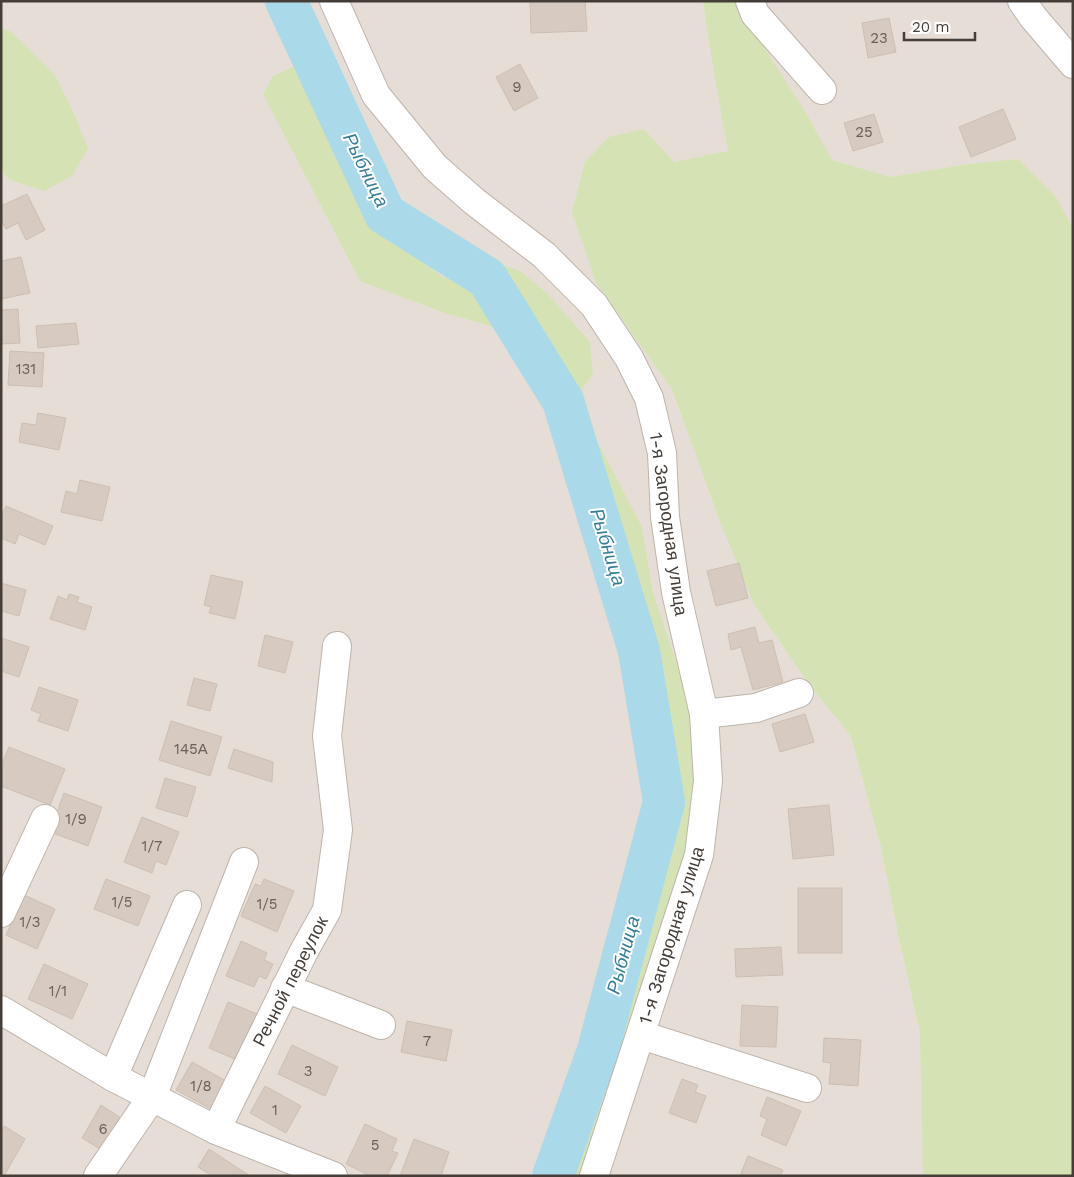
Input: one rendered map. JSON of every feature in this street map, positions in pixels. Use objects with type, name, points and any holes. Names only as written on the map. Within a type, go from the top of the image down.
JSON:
[{"type":"street","name":"1-я Загородная улица","points":[[334,1],[376,95],[435,167],[475,202],[544,255],[594,304],[629,358],[649,398],[662,453],[665,517],[676,592],[704,714],[708,780],[699,855],[594,1176]]},
{"type":"street","points":[[750,1],[755,14],[822,90]]},
{"type":"street","points":[[1022,1],[1033,17],[1073,64]]},
{"type":"street","name":"Речной переулок","points":[[216,1130],[285,988],[327,910],[338,830],[326,736],[337,646]]},
{"type":"street","points":[[704,714],[756,708],[799,692]]},
{"type":"street","points":[[1,913],[45,820]]},
{"type":"street","points":[[98,1176],[152,1097],[244,862]]},
{"type":"street","points":[[113,1077],[187,905]]},
{"type":"street","points":[[285,988],[381,1025]]},
{"type":"street","points":[[1,1010],[113,1077],[216,1130],[333,1176]]},
{"type":"street","points":[[641,1035],[807,1088]]},
{"type":"shaded area","points":[[1,1],[1073,1],[1073,1176],[1,1176]]},
{"type":"green space","points":[[703,1],[738,1],[742,13],[806,113],[832,160],[890,177],[968,164],[1018,159],[1056,197],[1073,228],[1073,1176],[922,1176],[920,1032],[881,847],[851,736],[808,683],[754,604],[719,519],[672,389],[596,283],[572,212],[585,162],[609,137],[644,129],[674,162],[728,151]]},
{"type":"green space","points":[[1,28],[10,31],[55,75],[75,116],[88,149],[72,176],[44,191],[10,180],[1,171]]},
{"type":"green space","points":[[293,67],[342,151],[371,215],[444,279],[478,256],[520,271],[547,293],[590,342],[593,374],[582,389],[597,441],[642,527],[653,593],[692,709],[698,785],[689,854],[582,1176],[564,1176],[612,1060],[674,807],[669,733],[650,669],[647,630],[619,519],[579,423],[567,381],[549,351],[487,325],[445,313],[360,281],[263,94],[273,76]]},
{"type":"building","points":[[530,1],[585,1],[587,31],[531,33]]},
{"type":"building","points":[[889,18],[896,52],[868,58],[862,23]]},
{"type":"building","points":[[520,64],[538,98],[514,111],[496,77]]},
{"type":"building","points":[[1003,109],[1016,139],[971,157],[959,127]]},
{"type":"building","points":[[874,114],[883,142],[853,151],[844,123]]},
{"type":"building","points":[[27,194],[45,230],[26,240],[18,223],[6,229],[1,220],[1,206]]},
{"type":"building","points":[[21,257],[30,293],[1,299],[1,261]]},
{"type":"building","points":[[18,309],[20,343],[1,344],[1,310]]},
{"type":"building","points":[[76,323],[79,344],[38,348],[36,326]]},
{"type":"building","points":[[10,351],[44,353],[42,387],[8,385]]},
{"type":"building","points":[[38,413],[66,418],[59,450],[19,442],[22,423],[36,425]]},
{"type":"building","points":[[80,480],[110,487],[102,521],[61,512],[66,491],[77,494]]},
{"type":"building","points":[[6,506],[53,526],[45,545],[19,534],[15,544],[1,538],[1,517]]},
{"type":"building","points":[[739,563],[748,598],[716,606],[707,571]]},
{"type":"building","points":[[211,575],[243,582],[235,619],[209,613],[211,607],[204,605]]},
{"type":"building","points":[[1,583],[26,590],[19,616],[1,611]]},
{"type":"building","points":[[69,594],[79,597],[77,602],[92,607],[85,630],[50,619],[58,596],[67,600]]},
{"type":"building","points":[[755,627],[759,643],[772,640],[783,682],[753,690],[741,647],[731,650],[728,634]]},
{"type":"building","points":[[265,635],[293,642],[285,673],[258,666]]},
{"type":"building","points":[[1,638],[29,647],[19,677],[1,671]]},
{"type":"building","points":[[194,678],[217,684],[210,711],[187,705]]},
{"type":"building","points":[[39,687],[78,700],[68,731],[38,721],[41,714],[31,710]]},
{"type":"building","points":[[805,714],[814,742],[780,752],[772,724]]},
{"type":"building","points":[[171,721],[222,737],[210,776],[159,760]]},
{"type":"building","points":[[9,747],[65,769],[50,805],[1,786],[1,766]]},
{"type":"building","points":[[234,749],[273,762],[272,782],[228,768]]},
{"type":"building","points":[[165,778],[196,787],[187,817],[156,808]]},
{"type":"building","points":[[64,793],[102,807],[88,846],[50,832]]},
{"type":"building","points":[[829,805],[834,855],[793,859],[788,809]]},
{"type":"building","points":[[142,817],[179,832],[166,865],[156,861],[152,873],[124,862]]},
{"type":"building","points":[[106,879],[150,896],[138,926],[94,909]]},
{"type":"building","points":[[264,879],[294,891],[277,932],[241,916],[255,884],[261,886]]},
{"type":"building","points":[[798,888],[842,888],[842,953],[798,953]]},
{"type":"building","points":[[24,895],[55,909],[37,949],[6,935]]},
{"type":"building","points":[[241,941],[267,953],[264,960],[273,964],[266,979],[259,976],[254,987],[226,976]]},
{"type":"building","points":[[781,947],[783,975],[736,977],[735,949]]},
{"type":"building","points":[[44,964],[88,984],[72,1019],[28,999]]},
{"type":"building","points":[[228,1002],[257,1014],[237,1060],[209,1048]]},
{"type":"building","points":[[742,1005],[778,1007],[776,1047],[740,1046]]},
{"type":"building","points":[[407,1021],[452,1030],[446,1061],[401,1052]]},
{"type":"building","points":[[824,1038],[861,1040],[858,1086],[829,1084],[831,1063],[823,1062]]},
{"type":"building","points":[[292,1045],[338,1067],[325,1096],[278,1074]]},
{"type":"building","points":[[192,1062],[226,1081],[211,1109],[176,1090]]},
{"type":"building","points":[[682,1079],[698,1085],[695,1092],[706,1096],[696,1123],[669,1113]]},
{"type":"building","points":[[265,1086],[301,1106],[286,1133],[250,1113]]},
{"type":"building","points":[[767,1097],[801,1111],[786,1146],[761,1135],[767,1119],[760,1116]]},
{"type":"building","points":[[101,1105],[124,1120],[105,1152],[82,1138]]},
{"type":"building","points":[[365,1124],[397,1139],[392,1151],[398,1153],[387,1176],[370,1176],[346,1164]]},
{"type":"building","points":[[4,1126],[25,1139],[4,1176],[1,1176],[1,1131]]},
{"type":"building","points":[[414,1139],[449,1152],[441,1176],[400,1176]]},
{"type":"building","points":[[209,1149],[250,1176],[212,1176],[198,1167]]},
{"type":"building","points":[[748,1156],[783,1170],[780,1176],[740,1176]]},
{"type":"waterway","name":"Рыбница","points":[[286,1],[385,214],[487,278],[563,401],[639,651],[664,802],[598,1050],[553,1176]]}]
